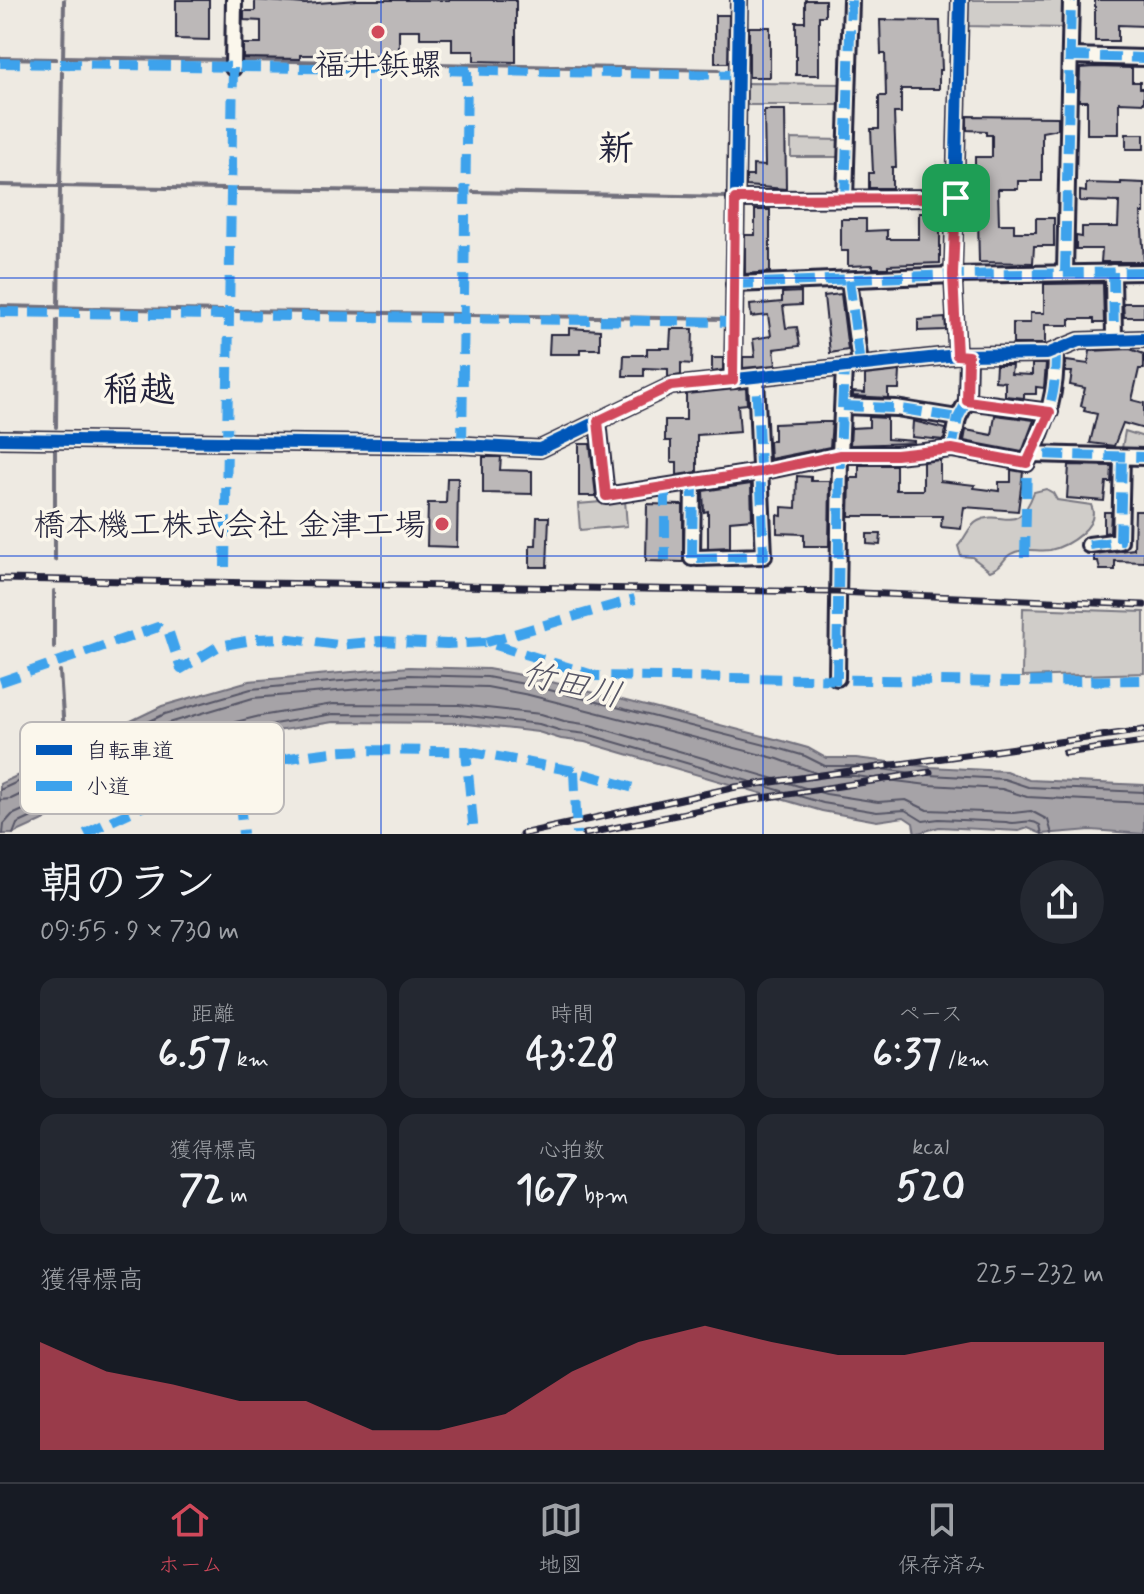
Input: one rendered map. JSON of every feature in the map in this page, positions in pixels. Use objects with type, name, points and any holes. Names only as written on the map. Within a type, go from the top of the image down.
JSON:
[{"type":"street","points":[[233,68],[234,0]]},
{"type":"street","points":[[733,380],[739,0]]},
{"type":"street","points":[[845,199],[851,0]]},
{"type":"street","points":[[952,449],[958,418],[967,401],[953,275],[960,0]]},
{"type":"street","points":[[1065,272],[1071,0]]},
{"type":"street","points":[[1070,56],[1144,58]]},
{"type":"street","points":[[735,199],[956,198]]},
{"type":"street","points":[[1113,272],[1114,339]]},
{"type":"street","points":[[734,284],[953,275],[1144,272]]},
{"type":"street","points":[[849,280],[860,364]]},
{"type":"street","points":[[0,439],[540,449],[671,386],[962,355],[1047,354],[1079,341],[1144,339]]},
{"type":"street","points":[[598,421],[606,496],[760,472],[840,455],[896,455],[952,449],[1027,463],[1050,412],[1056,384],[1056,351]]},
{"type":"street","points":[[837,678],[844,367]]},
{"type":"street","points":[[693,483],[694,558],[764,556],[756,377]]},
{"type":"street","points":[[967,401],[1050,412]]},
{"type":"street","points":[[843,406],[896,408],[958,418]]},
{"type":"street","points":[[1032,454],[1144,457]]},
{"type":"street","points":[[1089,545],[1120,541],[1122,457]]},
{"type":"shaded area","points":[[966,0],[1062,0],[1062,28],[966,26]]},
{"type":"shaded area","points":[[747,83],[844,84],[842,105],[747,105]]},
{"type":"shaded area","points":[[791,139],[842,140],[842,157],[791,157]]},
{"type":"shaded area","points":[[1125,431],[1144,437],[1144,449],[1122,448]]},
{"type":"shaded area","points":[[1046,489],[1057,500],[1091,505],[1091,520],[1081,534],[1050,550],[1013,553],[990,571],[972,557],[961,556],[958,546],[975,523],[994,517],[1015,518],[1028,506],[1034,492]]},
{"type":"shaded area","points":[[625,500],[627,526],[580,530],[578,504]]},
{"type":"shaded area","points":[[1023,608],[1144,612],[1144,673],[1022,677]]},
{"type":"water","points":[[409,667],[488,669],[532,677],[783,741],[808,748],[826,758],[1006,771],[1029,780],[1144,785],[1144,834],[1091,830],[1042,834],[1028,828],[1019,831],[939,827],[915,834],[913,823],[904,817],[877,821],[822,811],[585,742],[538,732],[458,723],[333,722],[284,730],[284,722],[129,722],[162,706],[249,681]]},
{"type":"water","points":[[20,774],[20,814],[57,814],[13,834],[0,834],[0,784]]},
{"type":"building","points":[[176,0],[209,0],[209,40],[176,39]]},
{"type":"building","points":[[255,0],[305,4],[357,0],[516,0],[516,62],[474,61],[474,51],[452,51],[452,38],[420,38],[420,30],[399,30],[399,55],[243,58],[243,44],[261,44],[261,21],[244,20],[244,11],[255,11]]},
{"type":"building","points":[[805,0],[825,0],[825,16],[819,16],[819,75],[796,75],[796,22],[805,22]]},
{"type":"building","points":[[1095,0],[1144,0],[1144,26],[1118,25],[1118,41],[1095,41]]},
{"type":"building","points":[[715,15],[729,15],[728,63],[715,63]]},
{"type":"building","points":[[880,20],[940,21],[942,70],[939,70],[939,89],[901,89],[901,113],[894,113],[896,167],[892,167],[892,188],[869,188],[869,173],[873,173],[871,129],[879,129],[879,96],[886,96]]},
{"type":"building","points":[[749,27],[770,27],[770,77],[749,77]]},
{"type":"building","points":[[1080,68],[1132,68],[1132,82],[1140,82],[1140,88],[1144,88],[1144,103],[1119,102],[1119,134],[1087,134],[1087,101],[1079,101]]},
{"type":"building","points":[[764,110],[785,110],[786,189],[746,186],[746,176],[753,176],[753,165],[765,166]]},
{"type":"building","points":[[967,116],[1058,117],[1058,129],[1042,132],[1042,181],[1018,181],[1018,189],[998,189],[999,224],[1014,224],[1014,232],[1036,232],[1036,218],[1054,218],[1054,246],[1034,246],[1033,263],[979,262],[981,190],[965,190],[966,167],[975,167],[975,157],[992,157],[992,135],[986,135],[986,131],[967,130]]},
{"type":"building","points":[[1126,134],[1144,134],[1144,149],[1126,149]]},
{"type":"building","points":[[1086,183],[1144,183],[1144,213],[1141,213],[1144,262],[1101,262],[1102,249],[1076,249],[1076,236],[1082,237],[1082,227],[1118,227],[1119,202],[1080,201],[1080,191],[1086,192]]},
{"type":"building","points":[[755,210],[770,210],[770,272],[745,274],[745,235],[755,235]]},
{"type":"building","points":[[919,213],[940,213],[940,263],[888,265],[888,268],[848,266],[848,251],[841,251],[841,219],[866,219],[866,231],[887,230],[887,239],[919,239]]},
{"type":"building","points":[[1103,283],[1104,323],[1094,323],[1094,319],[1070,319],[1070,325],[1045,325],[1045,344],[1013,344],[1013,323],[1030,323],[1030,313],[1044,313],[1044,284]]},
{"type":"building","points":[[801,292],[801,305],[783,306],[786,328],[797,327],[800,346],[774,349],[776,365],[743,368],[743,357],[755,357],[753,339],[771,336],[768,315],[751,317],[750,305],[782,302],[782,293]]},
{"type":"building","points":[[841,294],[848,350],[830,353],[824,296]]},
{"type":"building","points":[[1123,303],[1144,303],[1144,317],[1124,317]]},
{"type":"building","points":[[945,318],[946,330],[918,331],[918,320]]},
{"type":"building","points":[[569,328],[600,330],[600,349],[580,349],[580,354],[549,354],[550,334],[569,334]]},
{"type":"building","points":[[671,329],[693,329],[692,364],[681,363],[681,375],[668,377],[668,369],[644,368],[644,376],[623,376],[624,355],[647,355],[647,348],[670,348]]},
{"type":"building","points":[[1130,349],[1144,354],[1144,369],[1139,369],[1132,400],[1144,403],[1144,429],[1123,423],[1114,446],[1090,443],[1097,414],[1084,411],[1085,407],[1081,406],[1085,388],[1070,385],[1072,372],[1065,372],[1066,361],[1088,364],[1090,351]]},
{"type":"building","points":[[712,358],[723,358],[723,370],[712,372]]},
{"type":"building","points":[[1032,364],[1046,364],[1044,388],[1036,387],[1036,394],[1024,394],[1024,398],[1005,396],[1005,382],[995,381],[996,365],[1012,365],[1011,374],[1032,375]]},
{"type":"building","points":[[900,371],[899,389],[888,389],[888,398],[853,396],[853,392],[865,393],[865,375]]},
{"type":"building","points":[[746,388],[747,404],[738,405],[740,432],[697,435],[697,472],[677,475],[677,462],[671,462],[671,441],[665,441],[665,420],[686,420],[686,394]]},
{"type":"building","points":[[995,415],[1034,420],[1022,452],[964,441],[966,430],[992,435]]},
{"type":"building","points":[[869,417],[887,418],[887,439],[914,443],[850,445],[851,428],[869,427]]},
{"type":"building","points":[[913,421],[946,429],[944,440],[912,437]]},
{"type":"building","points":[[832,422],[830,447],[770,459],[769,441],[774,441],[774,424]]},
{"type":"building","points":[[579,444],[590,444],[596,496],[579,496]]},
{"type":"building","points":[[483,457],[501,457],[500,470],[532,471],[532,494],[483,493]]},
{"type":"building","points":[[940,460],[940,481],[975,485],[974,488],[999,491],[999,482],[1011,482],[1011,470],[1023,472],[1018,511],[964,507],[961,529],[941,527],[942,516],[849,516],[850,478],[859,478],[859,465],[896,465],[896,490],[923,490],[923,462]]},
{"type":"building","points":[[1069,465],[1112,466],[1111,482],[1106,482],[1104,501],[1067,498]]},
{"type":"building","points":[[797,476],[811,477],[811,481],[830,481],[829,546],[804,546],[804,534],[777,533],[777,515],[782,516],[782,507],[796,508]]},
{"type":"building","name":"橋本機工株式会社 金津工場","points":[[447,478],[458,478],[457,547],[427,546],[428,503],[446,503]]},
{"type":"building","points":[[751,484],[752,519],[730,521],[730,547],[708,548],[708,511],[704,512],[703,491]]},
{"type":"building","points":[[647,504],[683,505],[683,562],[646,561]]},
{"type":"building","points":[[1135,511],[1144,511],[1144,562],[1115,561],[1115,570],[1100,570],[1098,561],[1094,561],[1094,554],[1134,549]]},
{"type":"building","points":[[1104,512],[1111,512],[1110,532],[1104,533]]},
{"type":"building","points":[[537,517],[549,517],[547,567],[530,567],[530,545],[536,545]]},
{"type":"building","points":[[867,534],[881,534],[880,545],[867,544]]},
{"type":"waterway","points":[[63,60],[64,0]]},
{"type":"waterway","points":[[63,57],[228,60]]},
{"type":"waterway","points":[[0,58],[56,59]]},
{"type":"waterway","points":[[241,60],[719,70]]},
{"type":"waterway","points":[[58,306],[62,72]]},
{"type":"waterway","points":[[0,185],[225,189]]},
{"type":"waterway","points":[[237,189],[462,192]]},
{"type":"waterway","points":[[473,192],[731,197]]},
{"type":"waterway","points":[[0,306],[223,311]]},
{"type":"waterway","points":[[236,311],[460,314]]},
{"type":"waterway","points":[[470,315],[725,319],[728,314]]},
{"type":"waterway","points":[[56,427],[57,320]]},
{"type":"waterway","points":[[55,449],[55,560]]},
{"type":"waterway","points":[[54,591],[54,648]]},
{"type":"waterway","points":[[60,671],[63,722]]},
{"type":"railway","points":[[0,579],[837,592],[1144,605]]},
{"type":"railway","points":[[522,834],[736,787],[1144,730]]},
{"type":"railway","points":[[1065,753],[1144,742]]},
{"type":"railway","points":[[585,834],[743,801],[930,772]]},
{"type":"marked path","points":[[845,199],[851,0]]},
{"type":"marked path","points":[[1065,272],[1071,0]]},
{"type":"marked path","points":[[1070,56],[1144,58]]},
{"type":"marked path","points":[[0,63],[737,75]]},
{"type":"marked path","points":[[225,567],[233,68]]},
{"type":"marked path","points":[[462,445],[467,71]]},
{"type":"marked path","points":[[735,199],[956,198]]},
{"type":"marked path","points":[[1113,272],[1114,339]]},
{"type":"marked path","points":[[734,284],[953,275],[1144,272]]},
{"type":"marked path","points":[[849,280],[860,364]]},
{"type":"marked path","points":[[0,312],[732,322]]},
{"type":"marked path","points":[[1056,351],[1050,404],[1032,454],[1144,457]]},
{"type":"marked path","points":[[837,678],[840,455],[896,455],[952,449],[958,418],[967,401],[968,356],[974,355]]},
{"type":"marked path","points":[[598,421],[606,496],[760,472],[840,455],[844,367]]},
{"type":"marked path","points":[[697,558],[764,556],[756,377]]},
{"type":"marked path","points":[[967,401],[1050,412]]},
{"type":"marked path","points":[[843,406],[896,408],[958,418]]},
{"type":"marked path","points":[[1089,545],[1120,541],[1122,457]]},
{"type":"marked path","points":[[1025,557],[1027,463]]},
{"type":"marked path","points":[[692,558],[693,483]]},
{"type":"marked path","points":[[665,487],[665,560]]},
{"type":"marked path","points":[[486,642],[635,599]]},
{"type":"marked path","points":[[0,682],[158,627],[169,633],[181,669],[219,646],[283,638],[339,645],[380,641],[486,642],[596,676],[1016,682],[1144,680]]},
{"type":"marked path","points":[[466,751],[574,771],[637,789]]},
{"type":"marked path","points":[[284,760],[332,752],[466,751],[474,834]]},
{"type":"marked path","points":[[574,771],[577,834]]},
{"type":"marked path","points":[[85,834],[127,814]]},
{"type":"marked path","points":[[241,814],[243,834]]},
{"type":"cycle path","points":[[733,380],[739,0]]},
{"type":"cycle path","points":[[957,355],[953,275],[960,0]]},
{"type":"cycle path","points":[[0,439],[462,445],[540,449],[671,386],[957,355],[1047,354],[1079,341],[1144,339]]},
{"type":"place","name":"福井鋲螺","points":[[378,32]]},
{"type":"place","name":"橋本機工株式会社 金津工場","points":[[442,524]]},
{"type":"district","name":"新","points":[[616,147]]},
{"type":"district","name":"稲越","points":[[139,388]]},
{"type":"route","points":[[956,198],[953,275],[957,355],[968,356],[967,401],[1050,412],[1027,463],[952,449],[896,455],[840,455],[760,472],[606,496],[598,421],[671,386],[733,380],[735,199],[956,198]]},
{"type":"water label","name":"竹田川","points":[[572,683]]}]
